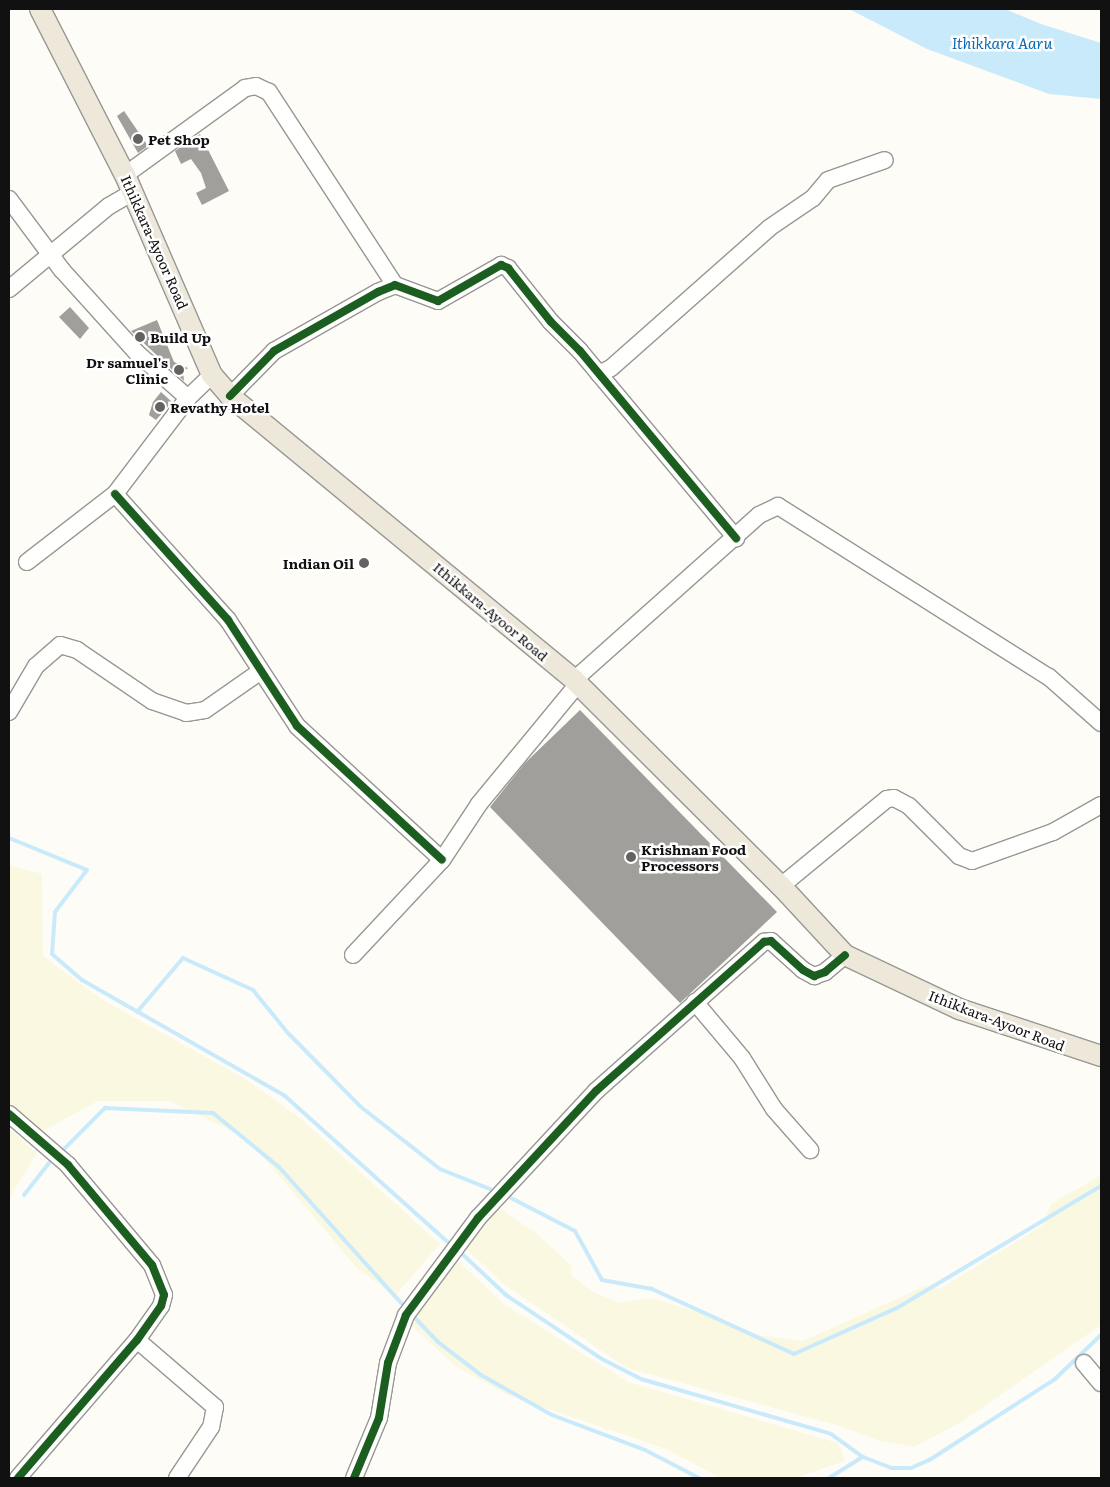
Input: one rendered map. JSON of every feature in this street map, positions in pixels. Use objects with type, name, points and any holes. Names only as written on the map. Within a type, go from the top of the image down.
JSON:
[{"type":"main road","name":"Ithikkara-Ayoor Road","points":[[40,9],[129,184],[212,375],[230,396],[576,682],[781,886],[845,955],[959,1008],[1101,1056]]},
{"type":"street","points":[[9,289],[49,253],[109,206],[129,184],[245,88],[256,86],[269,92],[396,285],[430,301],[438,301],[502,265],[508,268],[551,322],[599,374],[736,538]]},
{"type":"street","points":[[599,374],[611,368],[769,228],[813,198],[828,180],[885,160]]},
{"type":"street","points":[[9,199],[49,253],[137,353],[188,398]]},
{"type":"street","points":[[230,396],[274,351],[396,285]]},
{"type":"street","points":[[27,562],[115,494],[188,398],[212,375]]},
{"type":"street","points":[[115,494],[228,620],[297,726],[442,860]]},
{"type":"street","points":[[353,955],[442,860],[479,804],[576,682],[770,508],[788,510],[1049,677],[1101,723]]},
{"type":"street","points":[[9,712],[36,666],[60,645],[77,650],[152,701],[186,713],[205,710],[262,671]]},
{"type":"street","points":[[781,886],[886,800],[894,798],[909,806],[958,856],[972,861],[1053,832],[1101,805]]},
{"type":"street","points":[[354,1478],[379,1418],[395,1338],[406,1314],[478,1218],[596,1091],[764,942],[776,945],[802,970],[814,976],[826,972],[845,955]]},
{"type":"street","points":[[695,1002],[742,1058],[774,1109],[810,1150]]},
{"type":"street","points":[[9,1114],[68,1165],[152,1264],[164,1295],[161,1306],[136,1340],[18,1478]]},
{"type":"street","points":[[136,1340],[215,1407],[211,1427],[177,1478]]},
{"type":"street","points":[[1084,1363],[1101,1383]]},
{"type":"shaded area","points":[[9,865],[42,874],[43,956],[101,999],[247,1080],[300,1118],[440,1244],[395,1296],[357,1268],[247,1138],[169,1101],[98,1101],[39,1133],[9,1106]]},
{"type":"shaded area","points":[[9,1128],[37,1153],[9,1198]]},
{"type":"shaded area","points":[[1101,1175],[1101,1325],[963,1421],[914,1447],[880,1441],[836,1425],[627,1368],[505,1285],[464,1247],[497,1206],[537,1234],[571,1265],[572,1276],[593,1292],[620,1303],[651,1298],[699,1312],[759,1335],[803,1341],[925,1286],[940,1289],[1043,1225],[1051,1204]]},
{"type":"shaded area","points":[[456,1259],[504,1304],[628,1382],[838,1443],[845,1461],[795,1478],[721,1478],[666,1449],[507,1395],[454,1365],[409,1323]]},
{"type":"water","name":"Ithikkara Aaru","points":[[849,9],[1005,9],[1041,24],[1101,43],[1101,99],[1049,94],[927,49]]},
{"type":"building","name":"Pet Shop","points":[[124,111],[148,146],[138,153],[117,116]]},
{"type":"building","points":[[200,134],[229,191],[202,205],[196,193],[206,188],[201,173],[191,159],[181,164],[175,151]]},
{"type":"building","points":[[70,307],[89,328],[80,339],[59,317]]},
{"type":"building","points":[[157,320],[174,362],[188,368],[183,372],[184,381],[131,331]]},
{"type":"building","name":"Revathy Hotel","points":[[161,392],[172,402],[156,420],[149,415],[153,402]]},
{"type":"building","name":"Krishnan Food Processors","points":[[580,710],[777,912],[680,1003],[490,807],[525,763]]},
{"type":"waterway","points":[[9,838],[87,870],[55,912],[52,954],[82,980],[285,1096],[453,1247]]},
{"type":"waterway","points":[[137,1012],[183,958],[253,990],[288,1033],[361,1107],[440,1169],[490,1189]]},
{"type":"waterway","points":[[65,1148],[105,1108],[213,1113],[279,1167],[401,1303]]},
{"type":"waterway","points":[[24,1195],[49,1163]]},
{"type":"waterway","points":[[511,1198],[575,1231],[602,1280],[652,1289],[794,1354],[897,1308],[1101,1186]]},
{"type":"waterway","points":[[459,1251],[506,1295],[602,1359],[641,1379],[831,1434],[863,1457],[891,1468],[911,1468],[931,1459],[1055,1379],[1101,1335]]},
{"type":"waterway","points":[[416,1319],[438,1342],[481,1375],[552,1415],[645,1450],[699,1478]]},
{"type":"waterway","points":[[829,1478],[863,1457]]},
{"type":"cycle path","points":[[230,396],[274,351],[378,292],[395,285],[438,301],[501,265],[508,268],[551,322],[580,351],[736,538]]},
{"type":"cycle path","points":[[115,494],[228,620],[297,726],[442,860]]},
{"type":"cycle path","points":[[354,1478],[379,1418],[388,1363],[406,1315],[478,1218],[596,1091],[764,942],[771,941],[803,970],[814,976],[825,972],[845,955]]},
{"type":"cycle path","points":[[9,1114],[68,1165],[152,1265],[164,1295],[161,1306],[137,1340],[18,1478]]},
{"type":"place","name":"Pet Shop","points":[[138,139]]},
{"type":"place","name":"Build Up","points":[[140,337]]},
{"type":"place","name":"Dr samuel's Clinic","points":[[179,370]]},
{"type":"place","name":"Revathy Hotel","points":[[160,407]]},
{"type":"place","name":"Indian Oil","points":[[364,563]]},
{"type":"place","name":"Krishnan Food Processors","points":[[631,857]]}]
